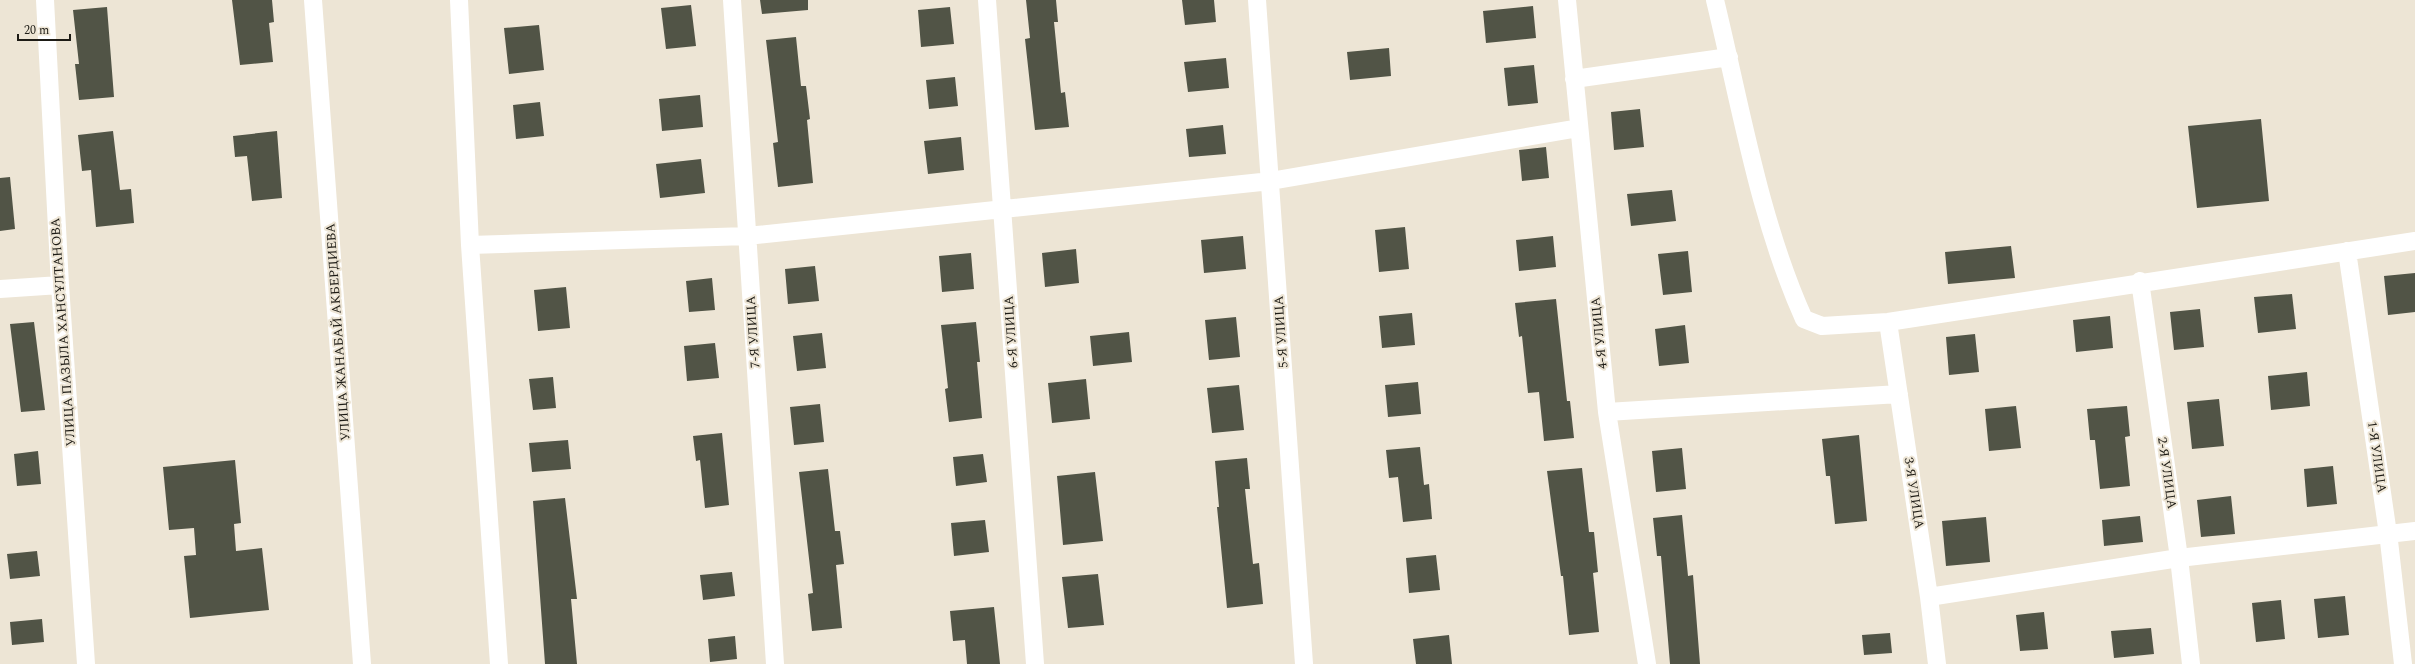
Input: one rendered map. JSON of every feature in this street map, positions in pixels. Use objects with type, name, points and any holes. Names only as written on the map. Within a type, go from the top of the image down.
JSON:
[{"type":"street","name":"УЛИЦА ПАЗЫЛА ХАНСҰЛТАНОВА","points":[[45,0],[60,286],[86,664]]},
{"type":"street","name":"УЛИЦА ЖАНАБАЙ АКБЕРДИЕВА","points":[[313,0],[362,664]]},
{"type":"street","points":[[459,0],[470,245],[499,664]]},
{"type":"street","name":"7-Я УЛИЦА","points":[[732,0],[774,664]]},
{"type":"street","name":"6-Я УЛИЦА","points":[[987,0],[1035,664]]},
{"type":"street","name":"5-Я УЛИЦА","points":[[1257,0],[1304,664]]},
{"type":"street","name":"4-Я УЛИЦА","points":[[1568,0],[1574,78],[1607,412],[1646,664]]},
{"type":"street","points":[[1715,0],[1766,212],[1790,288],[1804,319],[1822,326],[1888,322],[2140,281],[2415,241]]},
{"type":"street","points":[[1574,78],[1729,57]]},
{"type":"street","points":[[470,245],[747,236],[1271,181],[1579,128]]},
{"type":"street","name":"1-Я УЛИЦА","points":[[2347,251],[2388,534],[2403,664]]},
{"type":"street","name":"2-Я УЛИЦА","points":[[2140,281],[2179,558],[2191,664]]},
{"type":"street","points":[[0,289],[60,286]]},
{"type":"street","name":"3-Я УЛИЦА","points":[[1888,322],[1929,597],[1937,664]]},
{"type":"street","points":[[1607,412],[1899,394]]},
{"type":"street","points":[[1929,597],[2179,558],[2415,531]]},
{"type":"building","points":[[232,0],[272,0],[274,22],[269,23],[273,62],[240,65]]},
{"type":"building","points":[[760,0],[808,0],[808,10],[762,14]]},
{"type":"building","points":[[1026,0],[1056,0],[1058,22],[1054,22],[1061,93],[1065,92],[1069,127],[1035,130],[1025,39],[1030,38]]},
{"type":"building","points":[[1182,0],[1214,0],[1216,22],[1185,25]]},
{"type":"building","points":[[691,5],[696,46],[666,49],[661,8]]},
{"type":"building","points":[[1533,6],[1536,38],[1486,43],[1483,11]]},
{"type":"building","points":[[107,7],[114,97],[79,100],[75,64],[79,64],[73,10]]},
{"type":"building","points":[[950,7],[954,44],[921,47],[918,10]]},
{"type":"building","points":[[539,25],[544,70],[509,74],[504,28]]},
{"type":"building","points":[[796,37],[801,86],[806,86],[810,119],[807,120],[813,183],[778,187],[773,143],[778,142],[766,40]]},
{"type":"building","points":[[1389,48],[1391,76],[1350,80],[1347,52]]},
{"type":"building","points":[[1226,58],[1229,88],[1188,92],[1184,62]]},
{"type":"building","points":[[1534,65],[1538,103],[1508,106],[1504,68]]},
{"type":"building","points":[[955,77],[958,106],[929,109],[926,80]]},
{"type":"building","points":[[700,95],[703,127],[662,131],[659,99]]},
{"type":"building","points":[[540,102],[544,136],[516,139],[513,105]]},
{"type":"building","points":[[1640,109],[1644,147],[1614,150],[1611,112]]},
{"type":"building","points":[[2261,119],[2269,201],[2197,208],[2188,126]]},
{"type":"building","points":[[1223,125],[1226,154],[1189,157],[1186,129]]},
{"type":"building","points":[[113,131],[120,190],[131,189],[134,223],[96,227],[91,170],[82,171],[78,135]]},
{"type":"building","points":[[277,131],[282,198],[252,201],[247,156],[235,157],[233,136]]},
{"type":"building","points":[[961,137],[964,170],[928,174],[924,141]]},
{"type":"building","points":[[1546,147],[1549,178],[1522,181],[1519,150]]},
{"type":"building","points":[[701,159],[705,193],[660,198],[656,164]]},
{"type":"building","points":[[10,177],[15,229],[0,231],[0,178]]},
{"type":"building","points":[[1672,190],[1676,221],[1631,226],[1627,194]]},
{"type":"building","points":[[1405,227],[1409,269],[1379,272],[1375,230]]},
{"type":"building","points":[[1243,236],[1246,269],[1204,273],[1201,240]]},
{"type":"building","points":[[1553,236],[1556,267],[1519,271],[1516,240]]},
{"type":"building","points":[[2011,246],[2015,278],[1948,284],[1945,252]]},
{"type":"building","points":[[1076,249],[1079,283],[1045,287],[1042,253]]},
{"type":"building","points":[[1688,251],[1692,292],[1663,295],[1658,254]]},
{"type":"building","points":[[971,253],[974,289],[942,292],[939,256]]},
{"type":"building","points":[[815,266],[819,301],[788,304],[785,269]]},
{"type":"building","points":[[2415,273],[2415,312],[2388,315],[2384,276]]},
{"type":"building","points":[[712,278],[715,310],[689,312],[686,281]]},
{"type":"building","points":[[566,287],[570,328],[538,331],[534,290]]},
{"type":"building","points":[[2292,294],[2296,329],[2258,333],[2254,297]]},
{"type":"building","points":[[1556,299],[1567,401],[1570,401],[1574,438],[1544,441],[1539,392],[1528,393],[1522,336],[1519,337],[1515,303]]},
{"type":"building","points":[[2200,309],[2204,347],[2174,350],[2170,312]]},
{"type":"building","points":[[1412,313],[1415,345],[1382,348],[1379,316]]},
{"type":"building","points":[[2110,316],[2113,348],[2076,352],[2073,320]]},
{"type":"building","points":[[1236,317],[1240,357],[1209,360],[1205,320]]},
{"type":"building","points":[[34,322],[45,410],[21,412],[10,324]]},
{"type":"building","points":[[976,322],[980,362],[977,362],[982,418],[949,422],[945,389],[948,388],[941,325]]},
{"type":"building","points":[[1685,325],[1689,363],[1659,366],[1655,329]]},
{"type":"building","points":[[1129,332],[1132,362],[1093,366],[1090,336]]},
{"type":"building","points":[[822,333],[826,368],[797,371],[793,336]]},
{"type":"building","points":[[1975,334],[1979,372],[1949,375],[1946,337]]},
{"type":"building","points":[[715,343],[719,378],[687,381],[684,346]]},
{"type":"building","points":[[2307,372],[2310,406],[2271,410],[2268,376]]},
{"type":"building","points":[[553,377],[556,408],[533,410],[529,379]]},
{"type":"building","points":[[1086,379],[1090,419],[1052,423],[1048,383]]},
{"type":"building","points":[[1418,382],[1421,414],[1388,417],[1385,385]]},
{"type":"building","points":[[1239,385],[1244,430],[1212,433],[1207,388]]},
{"type":"building","points":[[2219,399],[2224,446],[2192,449],[2187,402]]},
{"type":"building","points":[[820,404],[824,442],[794,445],[790,407]]},
{"type":"building","points":[[2016,406],[2021,448],[1989,451],[1985,409]]},
{"type":"building","points":[[2127,406],[2130,436],[2125,437],[2130,486],[2100,489],[2095,440],[2090,440],[2087,409]]},
{"type":"building","points":[[722,433],[729,505],[705,508],[700,460],[696,461],[693,436]]},
{"type":"building","points":[[1859,435],[1867,521],[1835,524],[1830,476],[1826,476],[1822,439]]},
{"type":"building","points":[[568,440],[571,469],[532,472],[529,443]]},
{"type":"building","points":[[1420,447],[1424,485],[1429,484],[1432,519],[1403,522],[1398,477],[1389,478],[1386,450]]},
{"type":"building","points":[[1682,448],[1686,489],[1656,492],[1652,451]]},
{"type":"building","points":[[38,451],[41,484],[17,486],[14,454]]},
{"type":"building","points":[[983,454],[987,482],[956,486],[953,457]]},
{"type":"building","points":[[1247,458],[1250,489],[1245,489],[1253,564],[1259,563],[1263,604],[1227,608],[1217,507],[1219,507],[1215,461]]},
{"type":"building","points":[[235,460],[241,523],[234,524],[236,551],[262,548],[269,610],[190,618],[184,556],[196,555],[194,528],[169,530],[163,467]]},
{"type":"building","points":[[2333,466],[2337,504],[2307,507],[2304,469]]},
{"type":"building","points":[[1582,468],[1589,532],[1594,532],[1598,572],[1593,573],[1599,632],[1569,635],[1563,576],[1561,576],[1547,471]]},
{"type":"building","points":[[828,469],[835,531],[840,531],[844,564],[836,565],[842,628],[812,631],[808,594],[813,593],[799,472]]},
{"type":"building","points":[[1095,472],[1103,541],[1063,545],[1057,476]]},
{"type":"building","points":[[2231,496],[2235,534],[2201,537],[2197,500]]},
{"type":"building","points":[[565,498],[577,599],[571,599],[577,664],[545,664],[533,501]]},
{"type":"building","points":[[1682,515],[1688,576],[1693,575],[1700,664],[1670,664],[1661,556],[1657,556],[1653,518]]},
{"type":"building","points":[[2140,516],[2143,542],[2104,546],[2102,520]]},
{"type":"building","points":[[1986,517],[1990,562],[1946,566],[1942,521]]},
{"type":"building","points":[[985,520],[989,552],[954,556],[951,523]]},
{"type":"building","points":[[37,551],[40,576],[10,579],[7,554]]},
{"type":"building","points":[[1436,555],[1440,590],[1409,593],[1406,558]]},
{"type":"building","points":[[732,572],[735,596],[703,600],[700,575]]},
{"type":"building","points":[[1098,574],[1104,625],[1068,628],[1062,577]]},
{"type":"building","points":[[2345,596],[2349,635],[2318,638],[2314,599]]},
{"type":"building","points":[[2281,600],[2285,639],[2256,642],[2252,603]]},
{"type":"building","points":[[994,607],[1000,664],[967,664],[965,640],[953,641],[950,611]]},
{"type":"building","points":[[2044,612],[2048,649],[2020,651],[2016,615]]},
{"type":"building","points":[[42,619],[44,642],[12,645],[10,622]]},
{"type":"building","points":[[2151,628],[2154,654],[2114,658],[2111,631]]},
{"type":"building","points":[[1890,633],[1892,653],[1864,655],[1862,635]]},
{"type":"building","points":[[1449,635],[1452,664],[1416,664],[1413,639]]},
{"type":"building","points":[[735,636],[737,659],[710,662],[708,639]]}]
